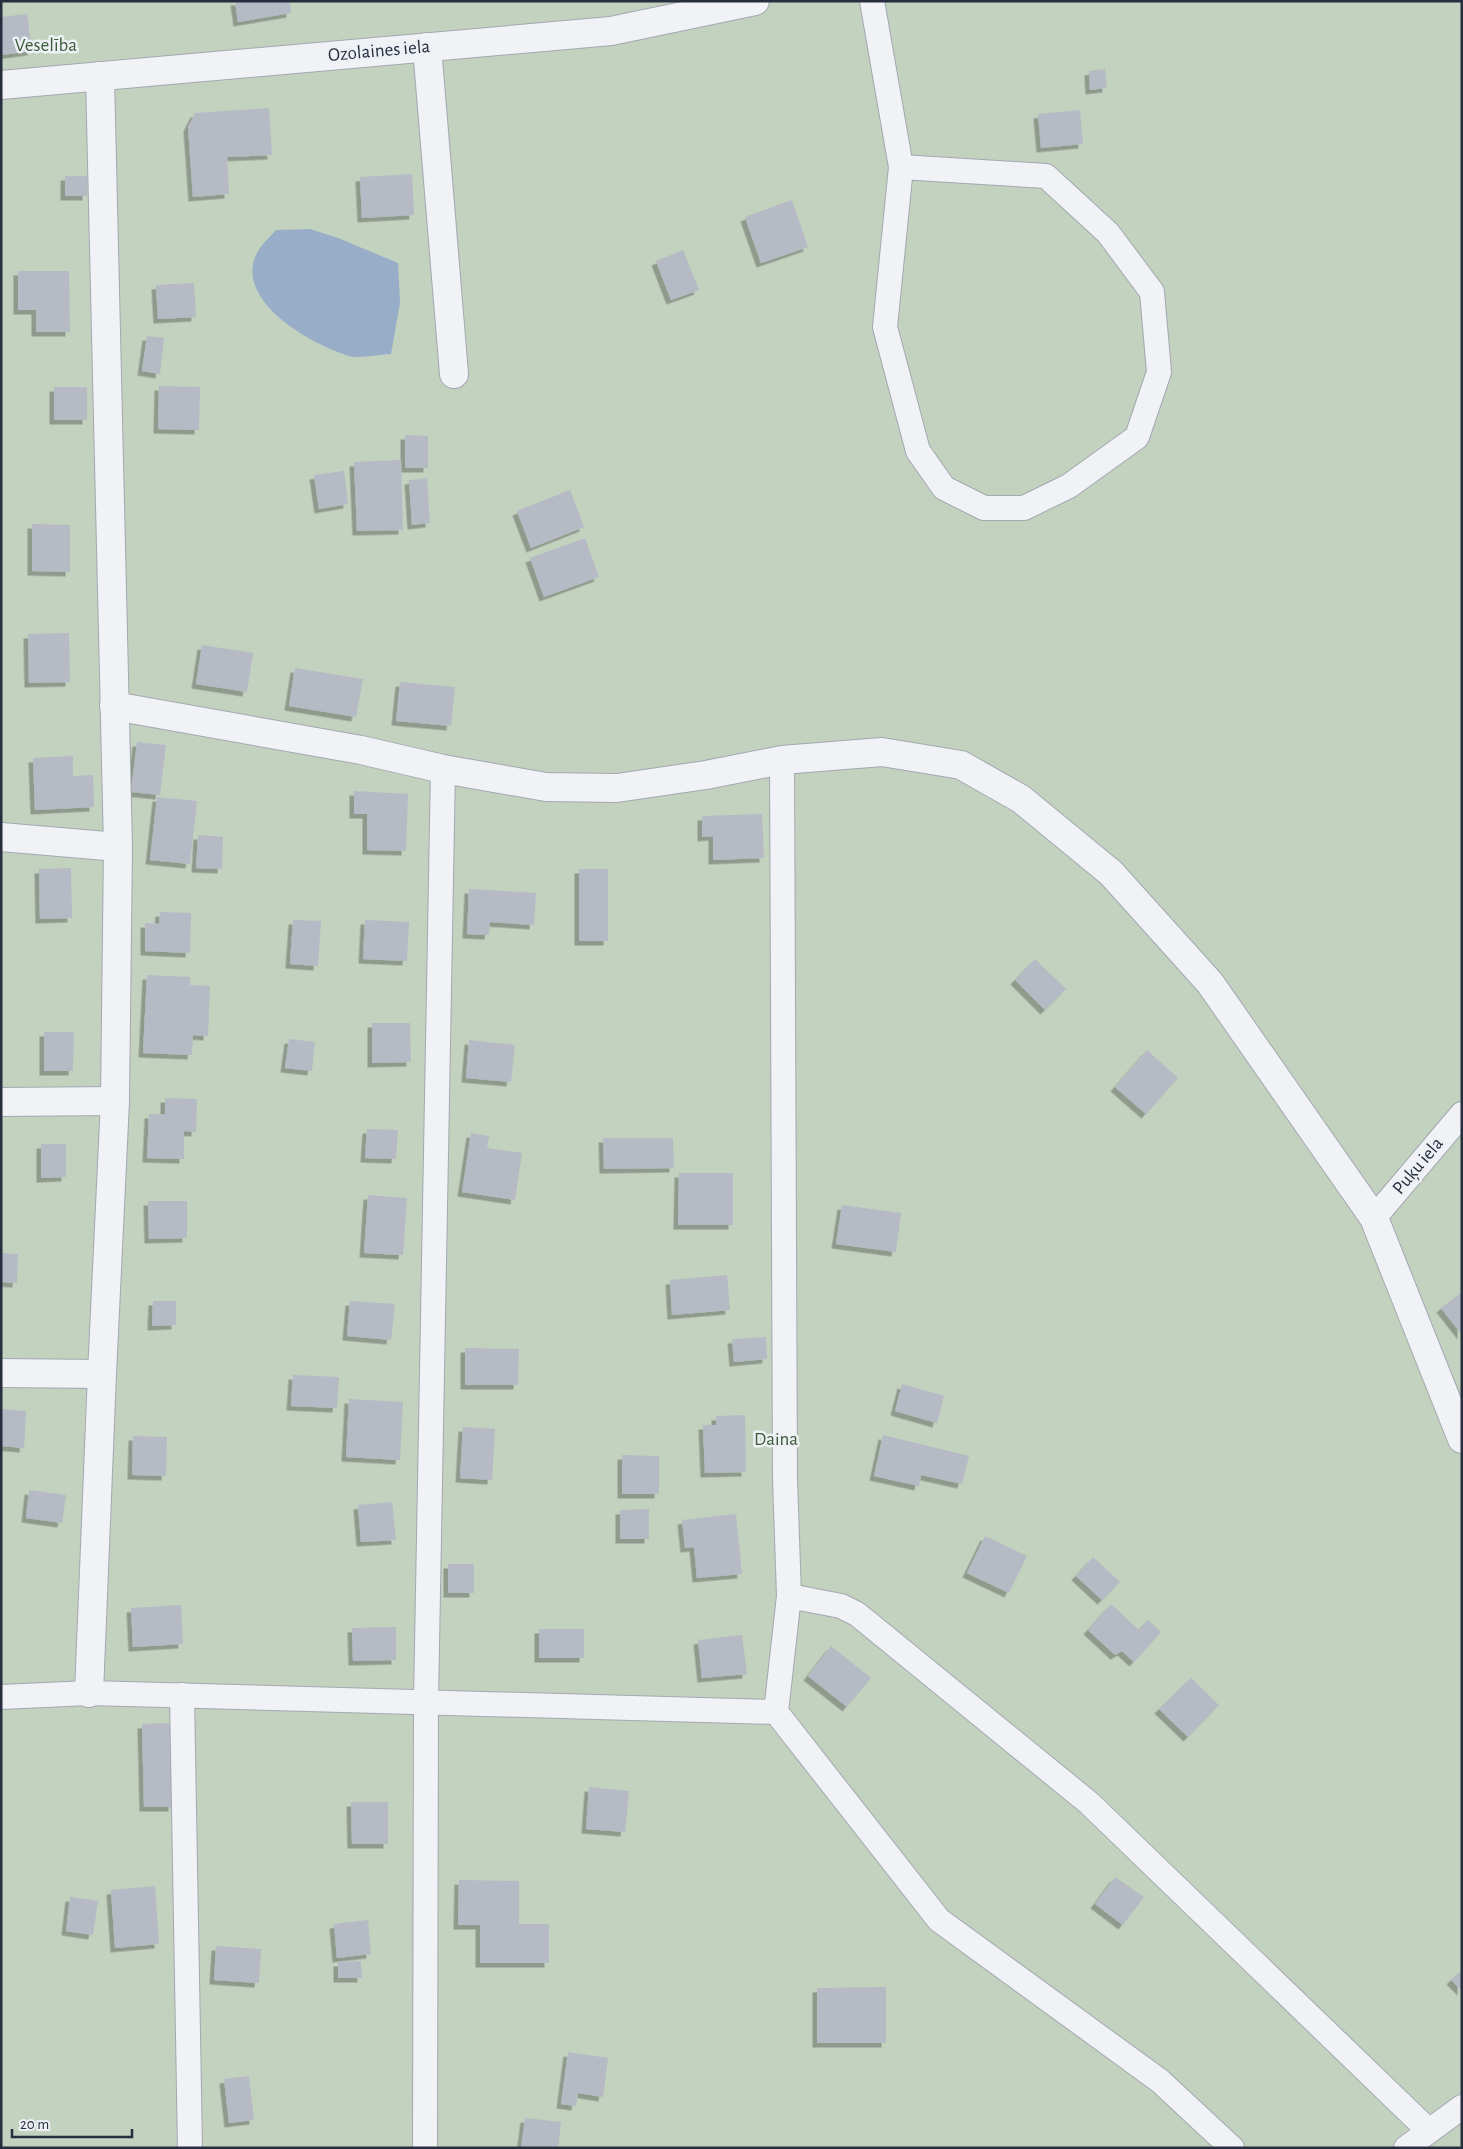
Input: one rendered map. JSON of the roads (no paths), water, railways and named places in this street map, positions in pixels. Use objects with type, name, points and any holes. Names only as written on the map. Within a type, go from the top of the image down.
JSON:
[{"type":"street","name":"Ozolaines iela","points":[[1,85],[611,31],[712,5],[755,1]]},
{"type":"street","points":[[427,47],[454,374]]},
{"type":"street","points":[[89,1693],[115,1101],[118,847],[100,76]]},
{"type":"street","points":[[114,706],[361,750],[443,769],[546,787],[617,788],[706,775],[782,760],[882,752],[961,765],[1021,799],[1111,872],[1210,983],[1374,1218],[1462,1439]]},
{"type":"street","points":[[1,837],[118,847]]},
{"type":"street","points":[[1,1102],[115,1101]]},
{"type":"street","points":[[1,1374],[102,1374]]},
{"type":"lane","points":[[872,1],[901,167],[885,327],[918,451],[944,488],[984,508],[1024,508],[1069,486],[1137,437],[1159,372],[1152,292],[1108,233],[1046,176],[901,167]]},
{"type":"lane","points":[[782,760],[785,1479],[789,1596],[776,1712],[939,1920],[1160,2081],[1232,2148]]},
{"type":"lane","points":[[425,2148],[426,1701],[443,769]]},
{"type":"lane","name":"Puķu iela","points":[[1374,1218],[1462,1114]]},
{"type":"lane","points":[[789,1596],[841,1606],[857,1614],[1089,1803],[1429,2131]]},
{"type":"lane","points":[[1,1697],[89,1693],[776,1712]]},
{"type":"lane","points":[[182,1695],[190,2148]]},
{"type":"lane","points":[[1406,2148],[1462,2107]]},
{"type":"water","points":[[310,229],[338,238],[398,263],[400,303],[391,354],[354,357],[319,344],[285,323],[260,296],[253,280],[253,264],[262,245],[276,230]]},
{"type":"park label","name":"Veselība","points":[[46,45]]},
{"type":"park label","name":"Daina","points":[[776,1439]]}]
